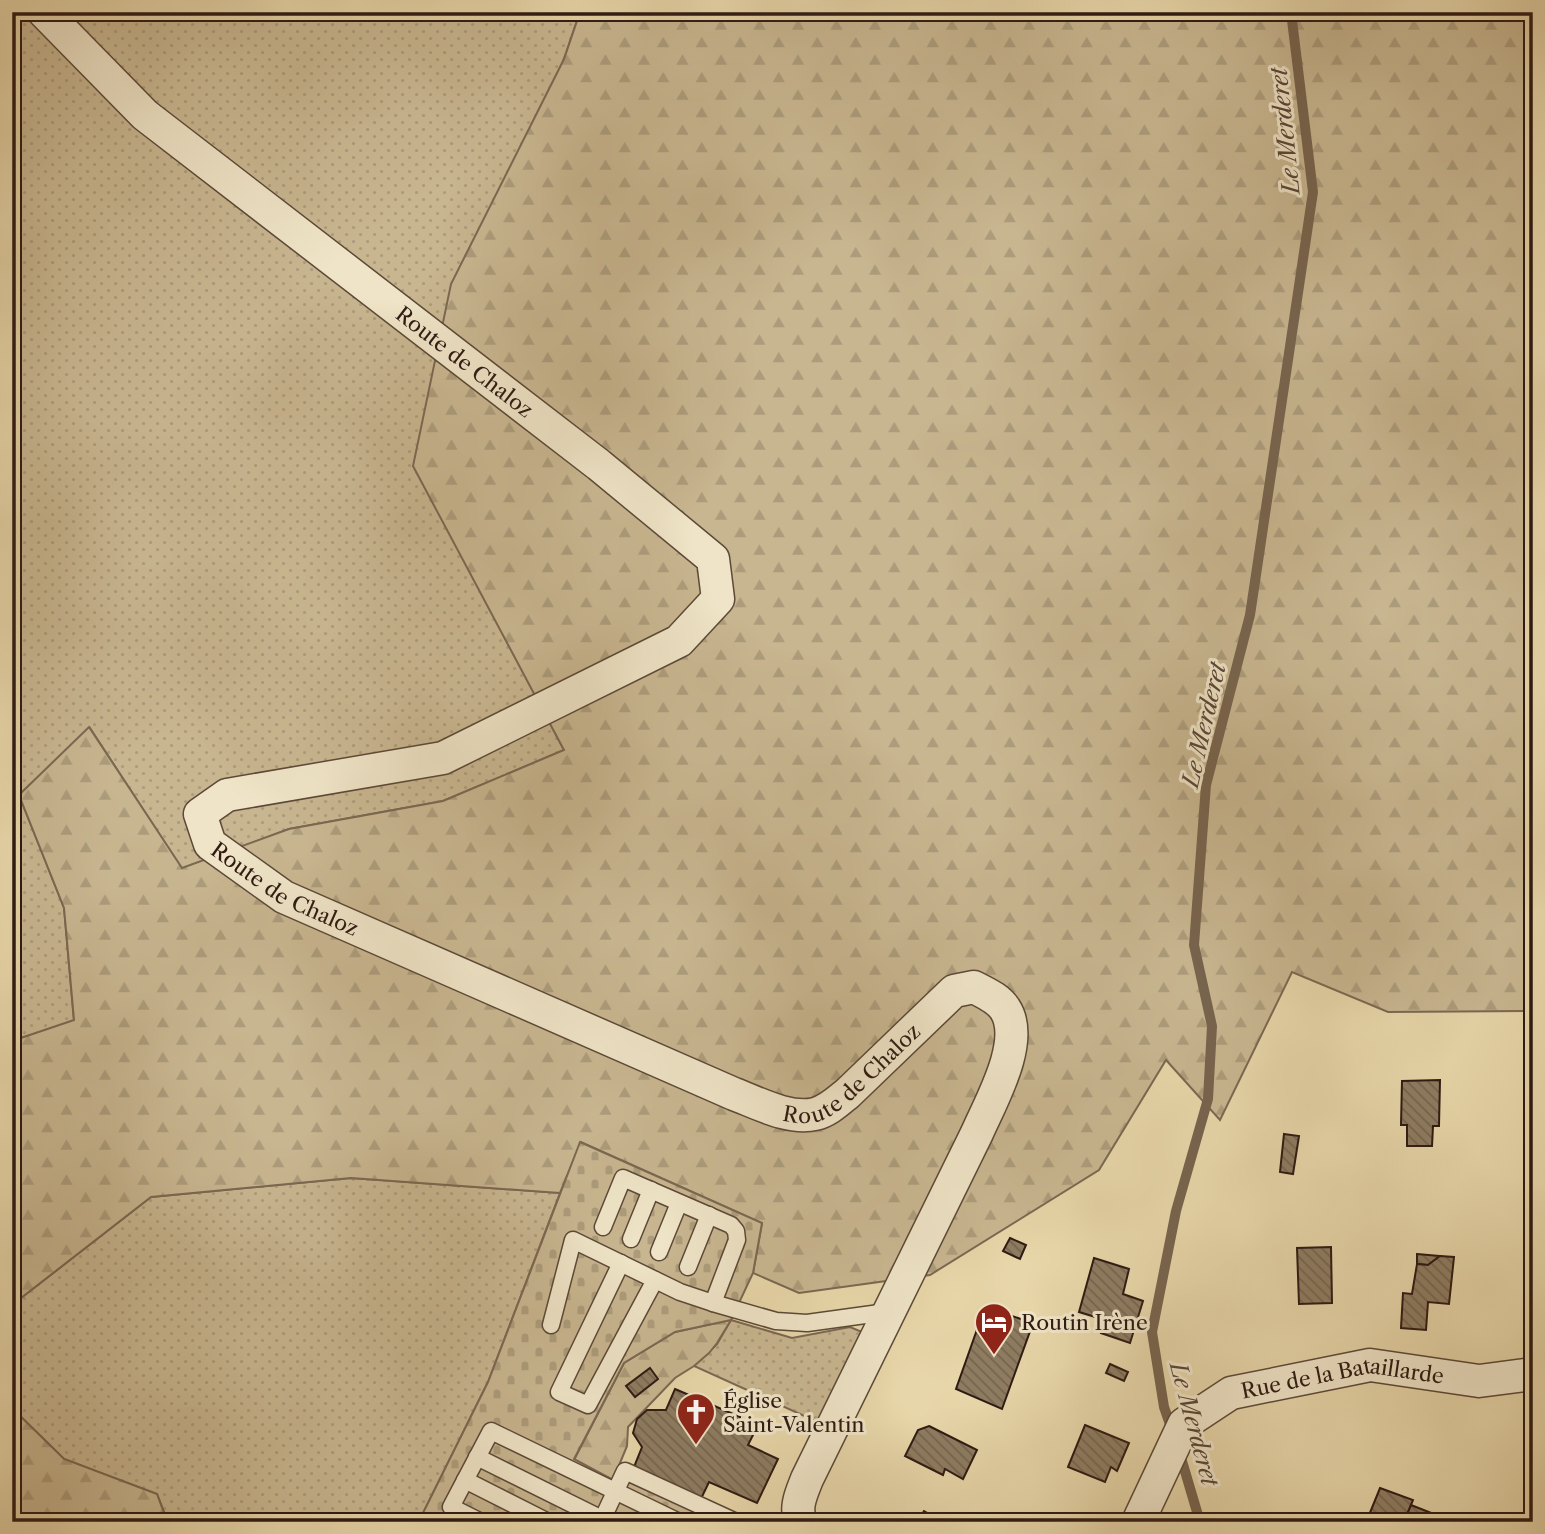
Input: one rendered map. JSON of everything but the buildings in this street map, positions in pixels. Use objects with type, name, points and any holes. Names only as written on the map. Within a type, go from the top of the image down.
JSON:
[{"type":"street","name":"Route de Chaloz","points":[[44,12],[145,115],[599,465],[713,559],[718,599],[679,641],[443,758],[227,795],[200,814],[210,844],[284,897],[734,1094],[790,1114],[814,1114],[830,1108],[954,991],[974,987],[994,997],[1006,1010],[1013,1032],[1000,1079],[977,1133],[807,1479],[796,1519]]},
{"type":"street","name":"Rue de la Bataillarde","points":[[1138,1522],[1184,1424],[1231,1394],[1370,1365],[1479,1381],[1533,1374]]},
{"type":"lane","points":[[603,1227],[623,1178],[731,1225],[736,1231],[737,1240],[713,1303]]},
{"type":"lane","points":[[631,1239],[651,1190]]},
{"type":"lane","points":[[659,1252],[679,1203]]},
{"type":"lane","points":[[688,1267],[709,1215]]},
{"type":"lane","points":[[551,1325],[573,1240],[680,1292],[776,1321],[807,1323],[887,1312]]},
{"type":"lane","points":[[621,1264],[559,1392],[588,1405],[655,1280]]},
{"type":"lane","points":[[481,1522],[451,1507],[491,1431],[678,1522]]},
{"type":"lane","points":[[477,1457],[604,1521],[625,1471],[736,1522]]},
{"type":"lane","points":[[466,1480],[548,1522]]},
{"type":"green space","points":[[12,12],[580,12],[564,59],[479,589],[564,750],[443,801],[289,829],[182,869],[90,728],[19,795],[64,908],[74,1021],[12,1041]]},
{"type":"green space","points":[[580,12],[1533,12],[1533,1011],[1388,1012],[1292,972],[1220,1120],[1166,1060],[1099,1170],[930,1275],[799,1293],[753,1273],[762,1223],[581,1142],[560,1193],[351,1178],[151,1197],[12,1305],[12,1041],[74,1020],[64,908],[19,795],[89,727],[182,868],[289,829],[443,801],[564,750],[413,466],[451,284],[564,59]]},
{"type":"green space","points":[[580,1142],[762,1223],[753,1273],[731,1320],[675,1332],[624,1363],[574,1459],[624,1486],[631,1482],[725,1522],[440,1522],[423,1513],[488,1382]]},
{"type":"green space","points":[[351,1178],[560,1193],[488,1382],[423,1513],[440,1522],[168,1522],[157,1494],[64,1459],[12,1408],[12,1305],[151,1197]]},
{"type":"green space","points":[[731,1320],[792,1338],[850,1327],[867,1334],[822,1424],[694,1366],[717,1344]]},
{"type":"green space","points":[[731,1320],[709,1353],[675,1378],[628,1427],[627,1446],[613,1480],[574,1460],[624,1363],[675,1332]]},
{"type":"green space","points":[[12,1408],[64,1459],[157,1494],[167,1521],[12,1522]]},
{"type":"waterway","name":"Le Merderet","points":[[1172,1430],[1164,1407],[1152,1332],[1176,1211],[1208,1099],[1212,1026],[1194,945],[1206,785],[1250,615],[1313,192],[1291,12]]},
{"type":"waterway","name":"Le Merderet","points":[[1179,1451],[1200,1522]]},
{"type":"place","name":"Routin Irène","points":[[994,1356]]},
{"type":"place","name":"Église Saint-Valentin","points":[[696,1446]]}]
